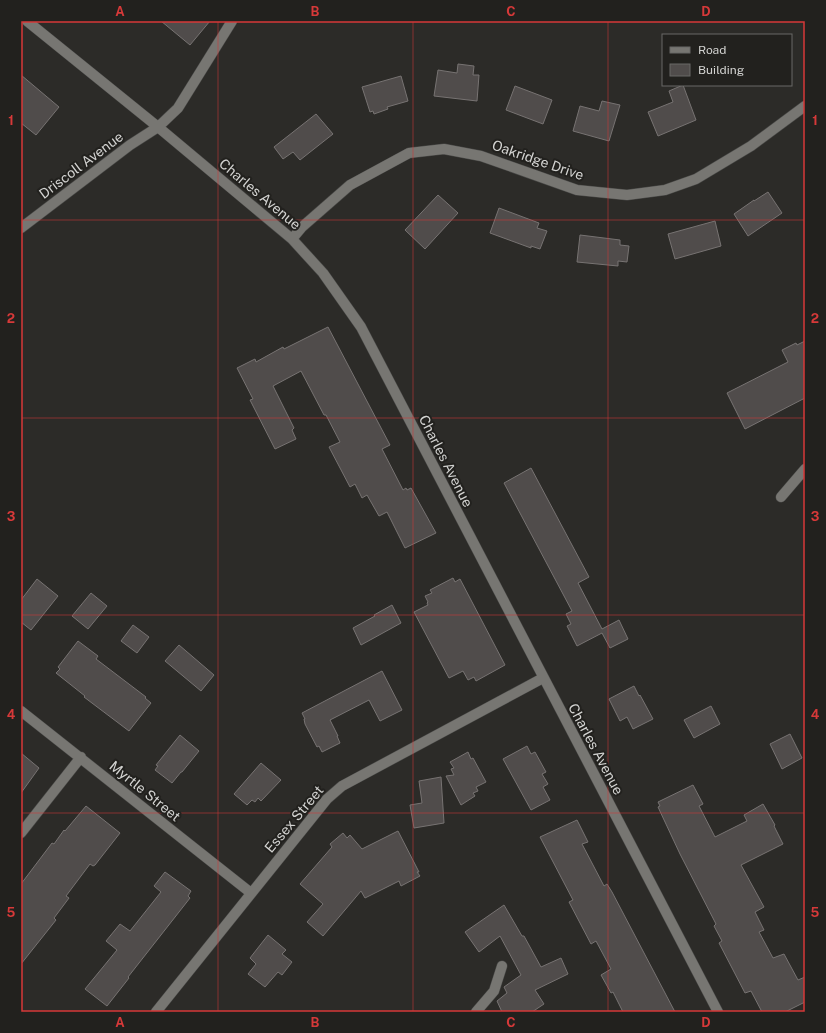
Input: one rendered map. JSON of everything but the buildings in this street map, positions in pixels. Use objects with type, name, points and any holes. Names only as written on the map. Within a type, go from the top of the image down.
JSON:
[{"type":"street","name":"Charles Avenue","points":[[27,21],[158,127],[292,239],[323,273],[361,327],[718,1012]]},
{"type":"street","name":"Driscoll Avenue","points":[[21,228],[130,145],[158,127],[178,108],[232,21]]},
{"type":"street","name":"Oakridge Drive","points":[[292,239],[302,227],[350,185],[409,153],[444,149],[482,156],[577,190],[627,195],[665,190],[696,179],[751,146],[805,106]]},
{"type":"street","points":[[781,497],[805,469]]},
{"type":"street","name":"Essex Street","points":[[156,1012],[327,799],[342,786],[543,678]]},
{"type":"street","name":"Myrtle Street","points":[[21,711],[251,893]]},
{"type":"street","points":[[21,833],[81,757]]},
{"type":"street","points":[[476,1012],[494,991],[502,966]]}]
